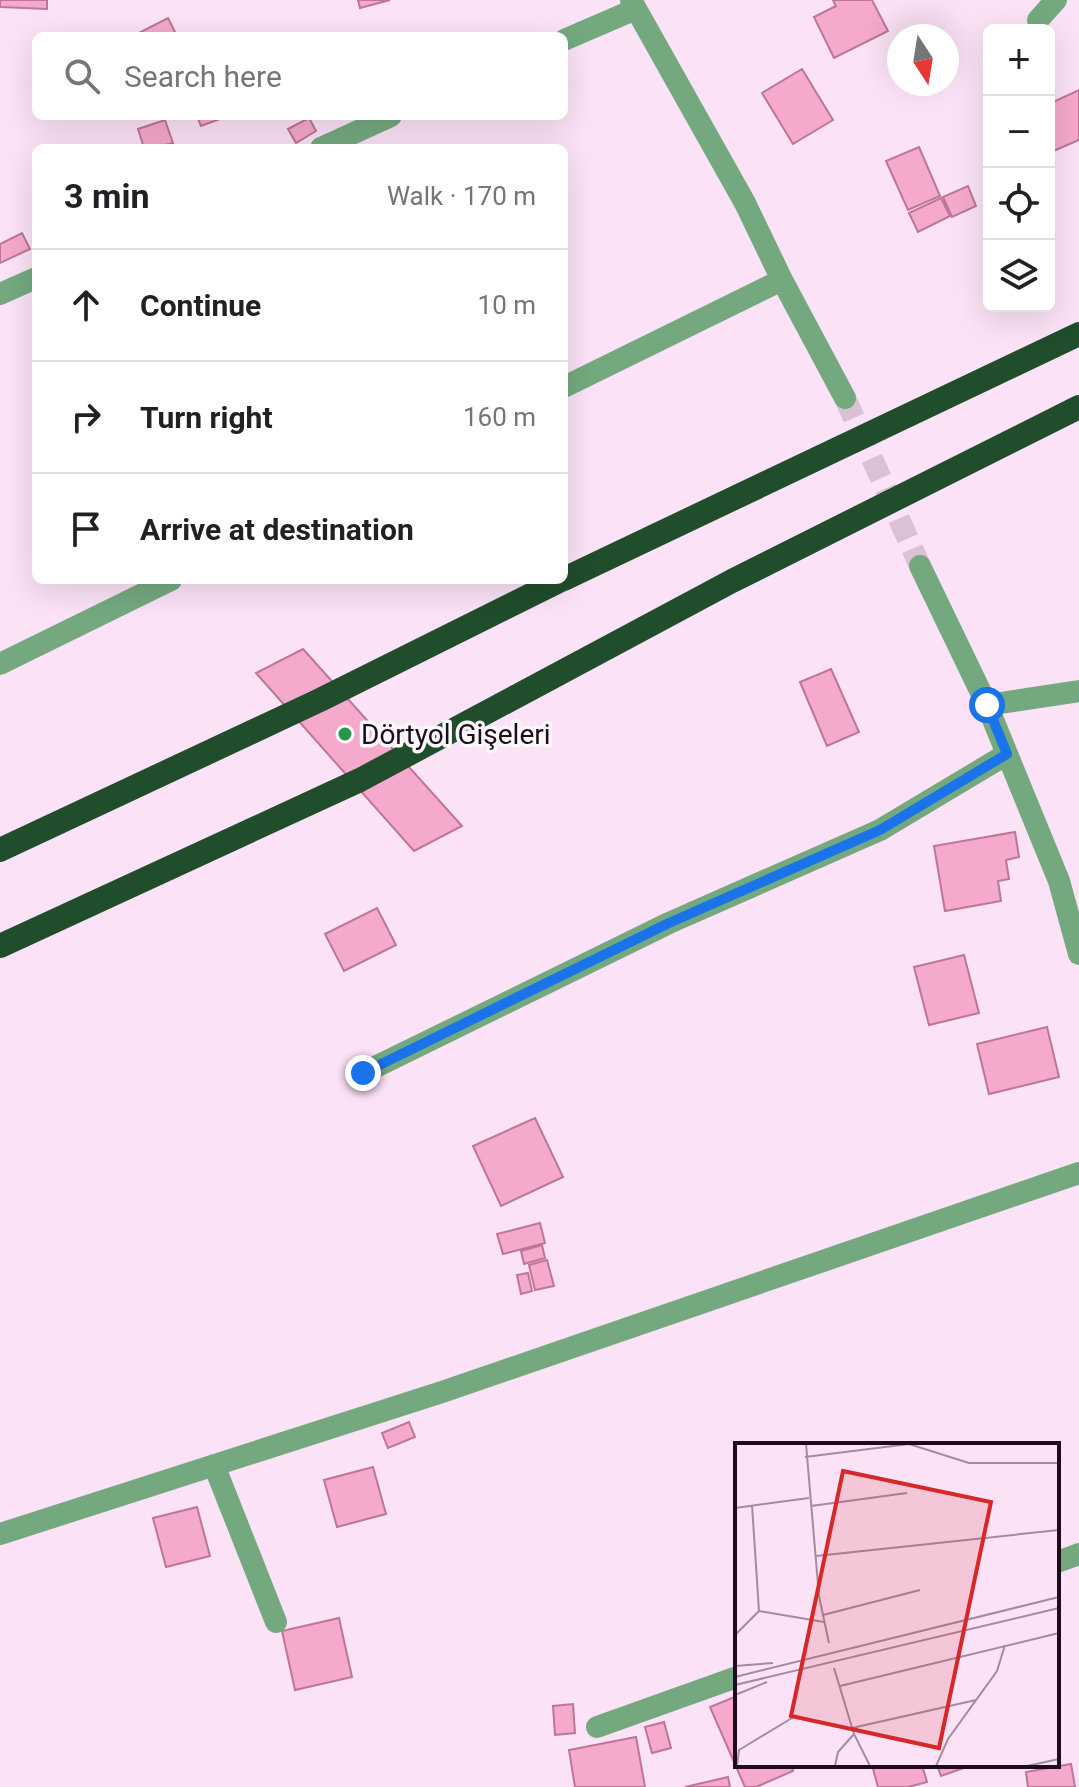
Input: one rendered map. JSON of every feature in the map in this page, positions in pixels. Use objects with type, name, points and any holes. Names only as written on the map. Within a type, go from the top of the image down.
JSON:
[{"type":"highway","points":[[568,577],[1079,331]]},
{"type":"highway","points":[[0,946],[360,780],[732,581],[1073,411]]},
{"type":"highway","points":[[0,850],[320,700],[553,584]]},
{"type":"street","points":[[1038,20],[1056,0]]},
{"type":"street","points":[[568,38],[634,4],[745,203],[845,398]]},
{"type":"street","points":[[330,144],[382,120]]},
{"type":"street","points":[[0,294],[32,280]]},
{"type":"street","points":[[568,385],[782,280]]},
{"type":"street","points":[[920,566],[987,705],[1059,881],[1079,954]]},
{"type":"street","points":[[0,664],[163,584]]},
{"type":"street","points":[[987,705],[1079,691]]},
{"type":"street","points":[[363,1073],[669,923],[880,830],[1007,754]]},
{"type":"street","points":[[0,1534],[442,1392],[1079,1173]]},
{"type":"street","points":[[214,1465],[276,1622]]},
{"type":"street","points":[[1059,1561],[1079,1554]]},
{"type":"street","points":[[597,1727],[735,1678]]},
{"type":"building","points":[[0,0],[47,0],[47,9],[0,7]]},
{"type":"building","points":[[358,0],[390,0],[360,8]]},
{"type":"building","points":[[833,0],[872,0],[887,32],[834,58],[814,17],[836,6]]},
{"type":"building","points":[[168,18],[175,32],[141,32]]},
{"type":"building","points":[[802,69],[833,120],[793,144],[762,93]]},
{"type":"building","points":[[1079,90],[1079,140],[1055,150],[1055,101]]},
{"type":"building","points":[[165,120],[173,143],[143,144],[138,129]]},
{"type":"building","points":[[199,120],[217,120],[201,126]]},
{"type":"building","points":[[310,120],[316,131],[296,143],[288,129]]},
{"type":"building","points":[[919,147],[940,196],[908,210],[886,161]]},
{"type":"building","points":[[968,186],[976,206],[952,217],[943,197]]},
{"type":"building","points":[[941,198],[950,216],[918,232],[909,213]]},
{"type":"building","points":[[22,233],[30,249],[0,263],[0,244]]},
{"type":"building","name":"Dörtyol Gişeleri","points":[[303,649],[462,826],[414,851],[256,673]]},
{"type":"building","points":[[831,669],[859,732],[827,746],[800,682]]},
{"type":"building","points":[[1015,832],[1019,857],[1006,860],[1009,879],[998,881],[1001,901],[945,911],[934,846]]},
{"type":"building","points":[[377,908],[396,945],[344,971],[325,934]]},
{"type":"building","points":[[964,955],[979,1013],[929,1025],[914,967]]},
{"type":"building","points":[[1047,1027],[1059,1077],[989,1094],[977,1044]]},
{"type":"building","points":[[535,1118],[563,1177],[501,1206],[473,1146]]},
{"type":"building","points":[[540,1223],[545,1243],[503,1254],[497,1234]]},
{"type":"building","points":[[542,1245],[545,1258],[524,1264],[521,1251]]},
{"type":"building","points":[[547,1260],[554,1286],[535,1290],[529,1265]]},
{"type":"building","points":[[528,1273],[532,1291],[521,1294],[517,1275]]},
{"type":"building","points":[[409,1422],[415,1437],[388,1448],[382,1433]]},
{"type":"building","points":[[373,1467],[386,1514],[337,1527],[324,1480]]},
{"type":"building","points":[[197,1507],[210,1556],[166,1567],[153,1518]]},
{"type":"building","points":[[339,1618],[352,1677],[295,1690],[282,1631]]},
{"type":"building","points":[[735,1697],[735,1764],[710,1707]]},
{"type":"building","points":[[573,1704],[575,1733],[555,1735],[553,1706]]},
{"type":"building","points":[[664,1722],[671,1748],[652,1753],[645,1727]]},
{"type":"building","points":[[636,1737],[645,1787],[575,1787],[569,1750]]},
{"type":"building","points":[[1071,1764],[1075,1787],[1028,1787],[1026,1772]]},
{"type":"building","points":[[736,1767],[792,1767],[793,1771],[756,1787],[745,1787]]},
{"type":"building","points":[[873,1767],[923,1767],[927,1782],[908,1787],[878,1787]]},
{"type":"building","points":[[938,1767],[966,1767],[941,1776]]},
{"type":"building","points":[[728,1777],[730,1787],[685,1787]]},
{"type":"tunnel","points":[[845,398],[920,566]]},
{"type":"place","name":"Dörtyol Gişeleri","points":[[345,734]]},
{"type":"route","points":[[363,1073],[669,923],[880,830],[1007,754],[987,705]]}]
